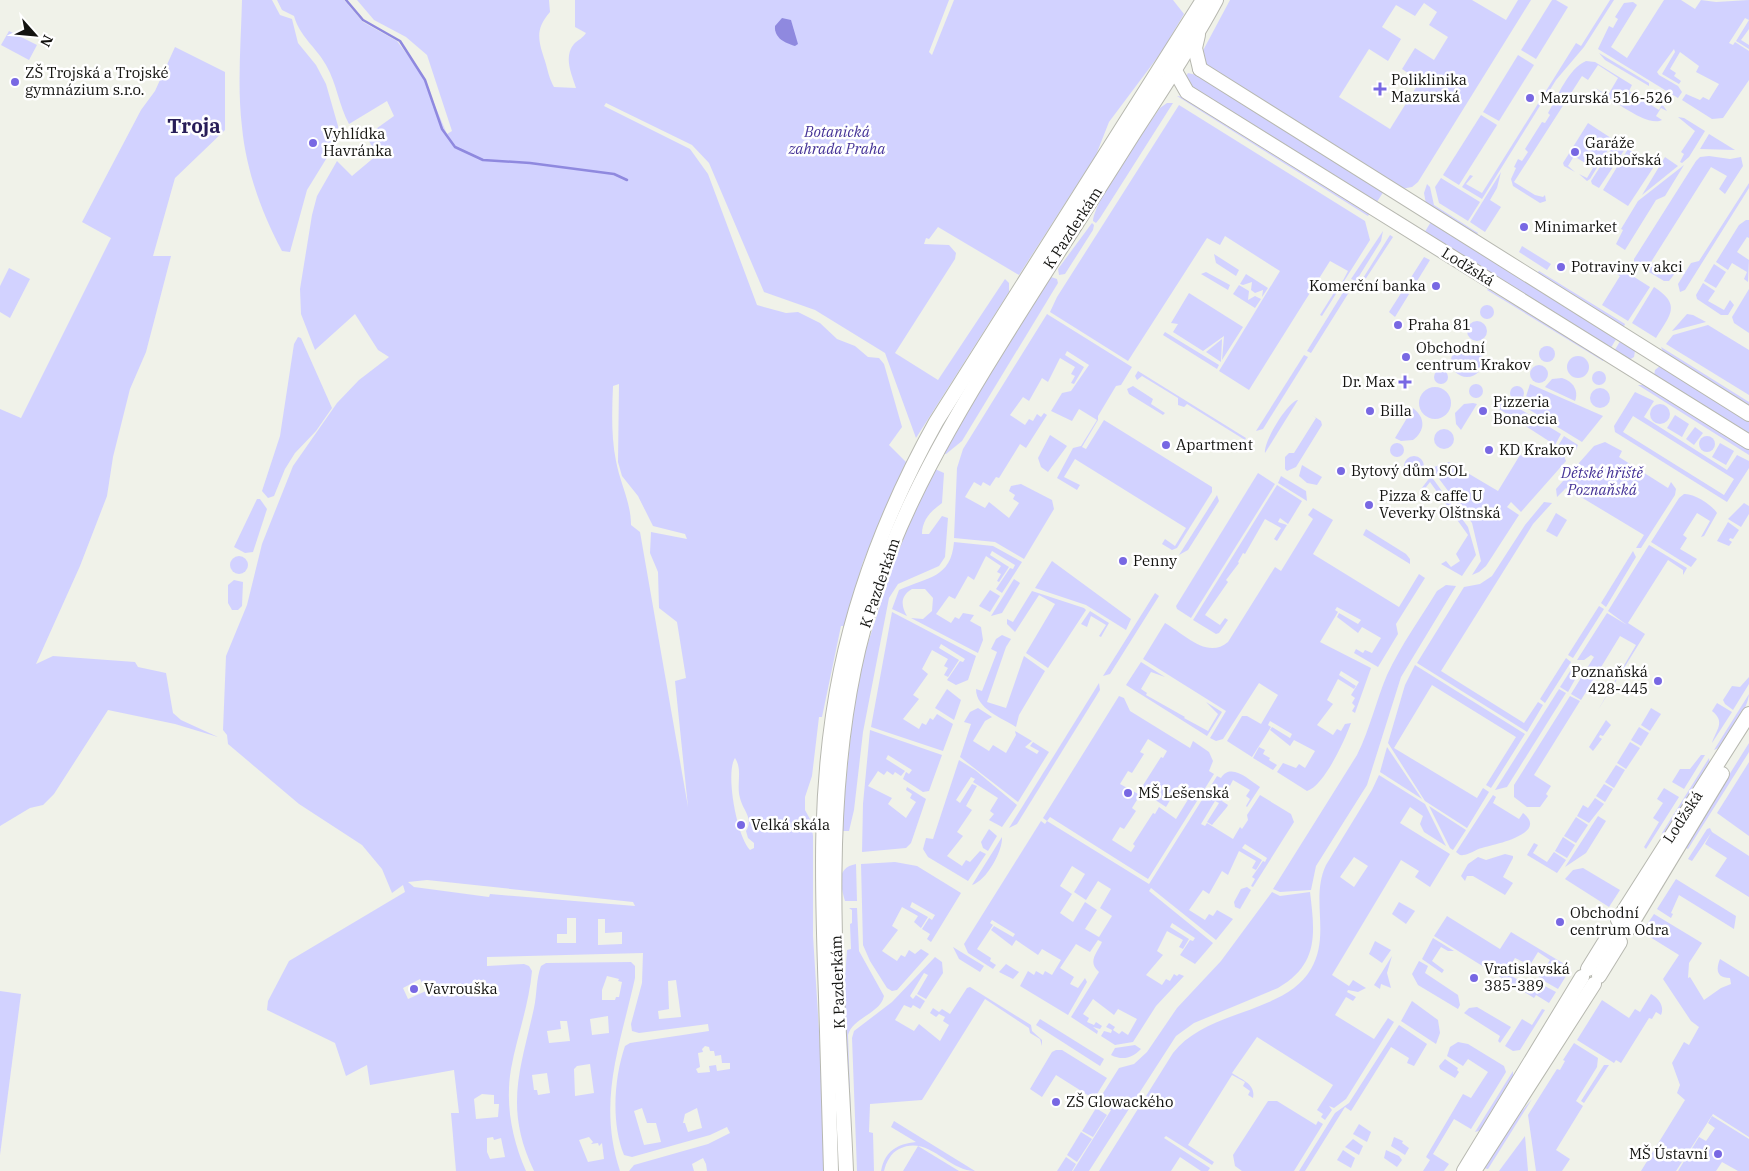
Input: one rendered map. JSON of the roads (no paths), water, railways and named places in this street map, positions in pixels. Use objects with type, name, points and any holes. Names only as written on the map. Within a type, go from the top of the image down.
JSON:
[{"type":"street","name":"K Pazderkám","points":[[831,1171],[822,832],[826,771],[834,710],[851,631],[884,529],[916,457],[1021,286],[1203,0]]},
{"type":"street","name":"K Pazderkám","points":[[846,1171],[837,943],[835,836],[841,746],[862,635],[893,543],[911,500],[934,454],[1032,293],[1158,96],[1216,0]]},
{"type":"street","name":"K Pazderkám","points":[[1199,29],[1195,48],[1200,69]]},
{"type":"street","points":[[1174,69],[1177,43]]},
{"type":"street","points":[[1153,79],[1174,69],[1200,69]]},
{"type":"street","name":"Lodžská","points":[[1174,69],[1187,92],[1749,442]]},
{"type":"street","name":"Lodžská","points":[[1200,69],[1749,414]]},
{"type":"street","points":[[1158,96],[1187,92]]},
{"type":"street","name":"Lodžská","points":[[1749,714],[1624,924],[1679,842],[1749,731]]},
{"type":"street","points":[[1474,1171],[1615,938]]},
{"type":"street","points":[[1464,1171],[1591,977]]},
{"type":"waterway","points":[[346,0],[363,20],[400,41],[425,80],[442,129],[455,147],[483,160],[530,163],[614,174],[627,180]]},
{"type":"place","name":"ZŠ Trojská a Trojské gymnázium s.r.o.","points":[[15,82]]},
{"type":"place","name":"Poliklinika Mazurská","points":[[1380,89]]},
{"type":"place","name":"Mazurská 516-526","points":[[1530,98]]},
{"type":"place","name":"Vyhlídka Havránka","points":[[313,143]]},
{"type":"place","name":"Garáže Ratibořská","points":[[1575,152]]},
{"type":"place","name":"Minimarket","points":[[1524,227]]},
{"type":"place","name":"Potraviny v akci","points":[[1561,267]]},
{"type":"place","name":"Komerční banka","points":[[1436,286]]},
{"type":"place","name":"Praha 81","points":[[1398,325]]},
{"type":"place","name":"Obchodní centrum Krakov","points":[[1406,357]]},
{"type":"place","name":"Dr. Max","points":[[1405,382]]},
{"type":"place","name":"Billa","points":[[1370,411]]},
{"type":"place","name":"Pizzeria Bonaccia","points":[[1483,411]]},
{"type":"place","name":"Apartment","points":[[1166,445]]},
{"type":"place","name":"KD Krakov","points":[[1489,450]]},
{"type":"place","name":"Bytový dům SOL","points":[[1341,471]]},
{"type":"place","name":"Pizza & caffe U Veverky Olštnská","points":[[1369,505]]},
{"type":"place","name":"Penny","points":[[1123,561]]},
{"type":"place","name":"Poznaňská 428-445","points":[[1658,681]]},
{"type":"place","name":"MŠ Lešenská","points":[[1128,793]]},
{"type":"place","name":"Velká skála","points":[[741,825]]},
{"type":"place","name":"Obchodní centrum Odra","points":[[1560,922]]},
{"type":"place","name":"Vratislavská 385-389","points":[[1474,978]]},
{"type":"place","name":"Vavrouška","points":[[414,989]]},
{"type":"place","name":"ZŠ Glowackého","points":[[1056,1102]]},
{"type":"place","name":"MŠ Ústavní","points":[[1718,1154]]},
{"type":"district","name":"Troja","points":[[194,126]]},
{"type":"park label","name":"Botanická zahrada Praha","points":[[837,140]]},
{"type":"park label","name":"Dětské hřiště Poznaňská","points":[[1602,482]]}]
